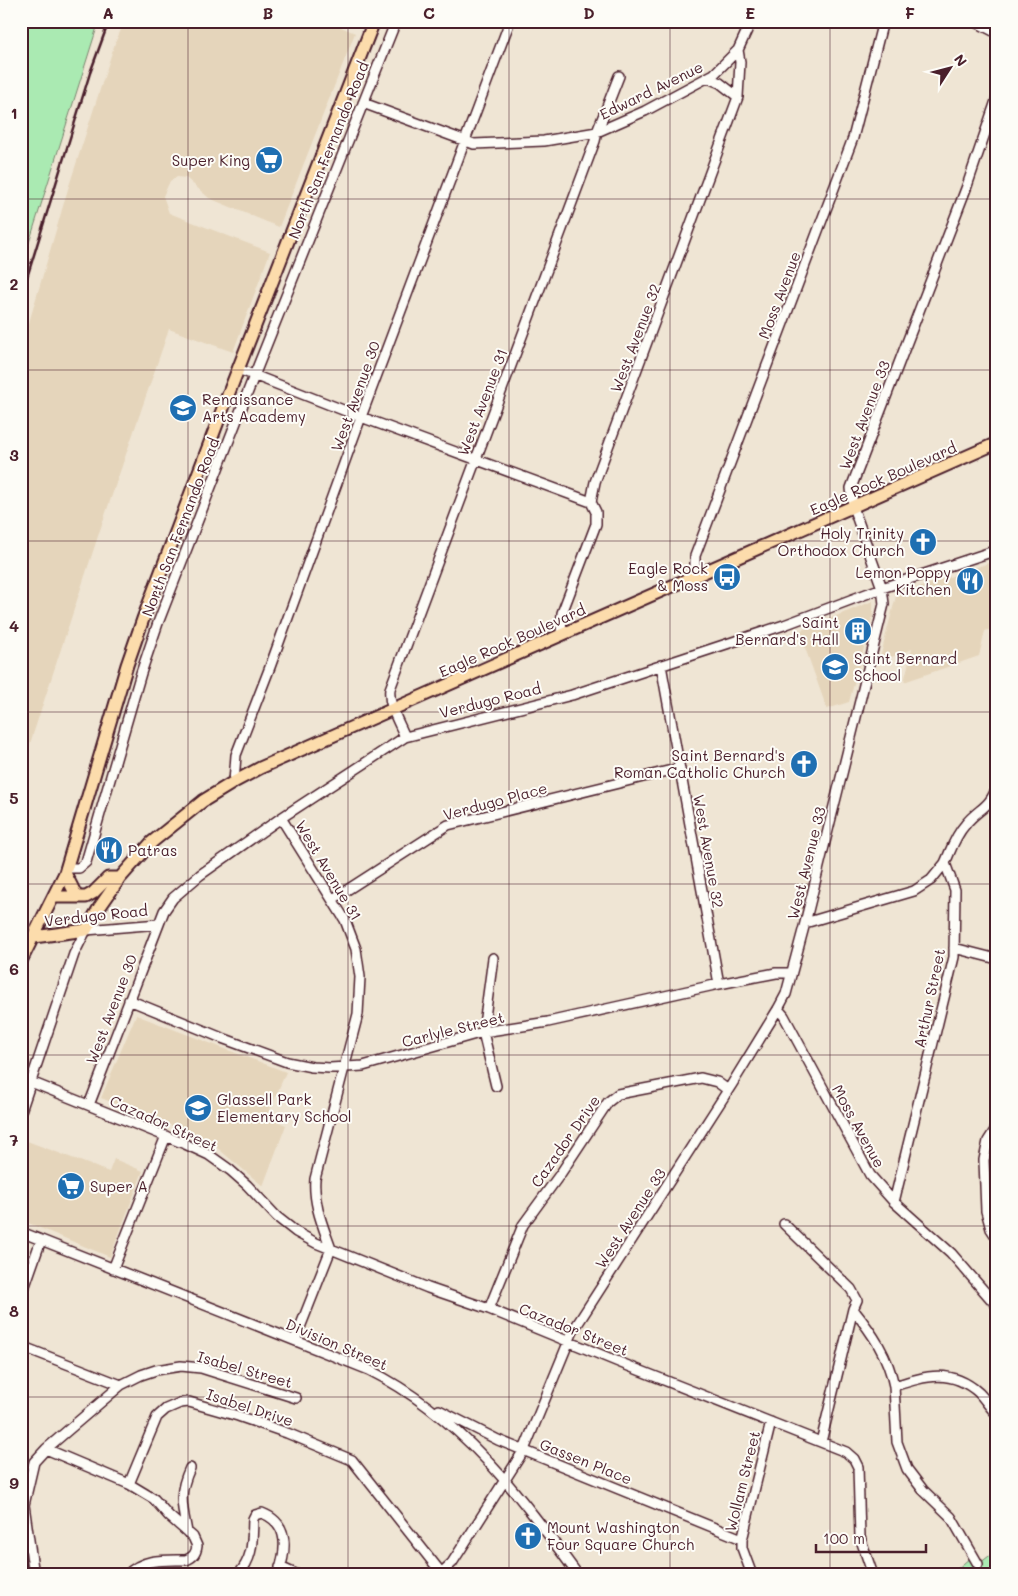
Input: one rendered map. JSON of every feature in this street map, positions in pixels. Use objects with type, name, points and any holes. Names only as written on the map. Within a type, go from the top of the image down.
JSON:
[{"type":"main road","name":"North San Fernando Road","points":[[21,961],[66,871],[127,665],[143,619],[374,21]]},
{"type":"main road","name":"Eagle Rock Boulevard","points":[[86,930],[120,878],[152,842],[203,801],[260,768],[997,443]]},
{"type":"main road","points":[[66,871],[77,898]]},
{"type":"main road","points":[[54,897],[77,898],[90,895],[108,878],[120,878]]},
{"type":"main road","name":"Verdugo Road","points":[[34,937],[86,930]]},
{"type":"street","name":"North San Fernando Road","points":[[66,871],[79,868],[86,862],[141,673],[156,632],[254,376],[396,21]]},
{"type":"street","name":"West Avenue 30","points":[[234,782],[236,755],[510,21]]},
{"type":"street","name":"Edward Avenue","points":[[363,103],[474,144],[544,141],[597,132],[645,111],[714,74],[738,50],[749,26],[754,21]]},
{"type":"street","name":"Moss Avenue","points":[[695,575],[696,556],[853,138],[883,21]]},
{"type":"street","points":[[974,21],[997,32]]},
{"type":"street","name":"West Avenue 32","points":[[561,635],[562,613],[596,524],[596,512],[592,502],[595,482],[738,97],[740,62],[738,50]]},
{"type":"street","name":"West Avenue 31","points":[[405,737],[393,709],[390,689],[619,76]]},
{"type":"street","points":[[708,78],[720,83],[738,97]]},
{"type":"street","name":"West Avenue 33","points":[[442,1574],[452,1563],[524,1450],[568,1341],[728,1090],[786,994],[884,604],[882,588],[853,507],[851,488],[967,186],[997,98]]},
{"type":"street","points":[[238,369],[592,502]]},
{"type":"street","name":"Verdugo Road","points":[[86,930],[159,924],[164,911],[182,889],[239,846],[405,737],[572,694],[784,625],[882,588],[997,550]]},
{"type":"street","name":"West Avenue 32","points":[[661,665],[719,984]]},
{"type":"street","name":"Verdugo Place","points":[[333,899],[448,825],[680,768]]},
{"type":"street","points":[[805,923],[914,891],[932,880],[945,863],[954,840],[965,824],[994,800],[997,786]]},
{"type":"street","name":"West Avenue 31","points":[[281,818],[345,920],[352,936],[360,977],[358,1014],[315,1185],[317,1208],[331,1249]]},
{"type":"street","name":"Arthur Street","points":[[894,1202],[954,957],[955,890],[945,863]]},
{"type":"street","name":"West Avenue 30","points":[[89,1105],[159,924]]},
{"type":"street","points":[[21,1111],[74,954],[86,930]]},
{"type":"street","points":[[954,948],[997,959]]},
{"type":"street","points":[[494,958],[483,1032],[496,1086]]},
{"type":"street","name":"Carlyle Street","points":[[130,1000],[222,1038],[287,1062],[312,1067],[343,1068],[363,1066],[483,1032],[548,1022],[776,973],[791,973]]},
{"type":"street","name":"Moss Avenue","points":[[778,1009],[784,1016],[870,1175],[894,1202],[951,1253],[996,1302]]},
{"type":"street","name":"Cazador Street","points":[[21,1078],[197,1149],[220,1162],[247,1185],[269,1210],[307,1239],[428,1288],[489,1309],[846,1452],[854,1459],[858,1467],[860,1537],[873,1575]]},
{"type":"street","name":"Cazador Drive","points":[[489,1309],[523,1225],[612,1098],[618,1094],[701,1078],[717,1082],[728,1090]]},
{"type":"street","points":[[997,1127],[988,1141],[984,1160],[986,1211],[991,1229],[997,1238]]},
{"type":"street","points":[[113,1269],[166,1136]]},
{"type":"street","points":[[784,1224],[851,1289],[857,1300],[853,1309],[821,1442]]},
{"type":"street","name":"Division Street","points":[[21,1232],[386,1378],[423,1402],[456,1429],[506,1480],[536,1517],[578,1575]]},
{"type":"street","points":[[21,1297],[41,1240]]},
{"type":"street","points":[[295,1340],[331,1249]]},
{"type":"street","points":[[853,1309],[873,1334],[888,1363],[894,1386],[898,1442],[907,1468],[923,1490],[951,1517],[978,1564]]},
{"type":"street","points":[[21,1346],[121,1385]]},
{"type":"street","name":"Isabel Street","points":[[34,1575],[22,1505],[34,1462],[46,1449],[121,1385],[142,1374],[181,1366],[201,1368],[296,1398]]},
{"type":"street","points":[[894,1386],[934,1376],[955,1379],[972,1387],[997,1414]]},
{"type":"street","name":"Isabel Drive","points":[[129,1484],[157,1417],[162,1412],[183,1402],[205,1406],[288,1433],[352,1460],[442,1574]]},
{"type":"street","name":"Gassen Place","points":[[423,1402],[498,1440],[742,1539]]},
{"type":"street","name":"Wollam Street","points":[[752,1575],[742,1548],[742,1539],[771,1422]]},
{"type":"street","points":[[46,1449],[129,1484],[154,1499],[169,1516],[193,1537],[197,1546],[191,1558],[140,1564],[127,1575]]},
{"type":"street","points":[[187,1532],[181,1502],[184,1482],[190,1468]]},
{"type":"street","points":[[238,1575],[251,1554],[253,1519],[258,1513],[266,1514],[278,1526],[284,1540],[284,1555],[279,1571],[298,1575]]},
{"type":"shaded area","points":[[125,21],[327,21],[355,33],[279,227],[209,198],[186,178],[177,177],[170,181],[163,196],[169,213],[270,252],[233,352],[169,329],[100,530],[21,771],[21,350],[68,189],[115,43]]},
{"type":"shaded area","points":[[997,560],[997,627],[985,631],[979,656],[904,682],[912,649],[879,662],[896,596]]},
{"type":"shaded area","name":"Saint Bernard School","points":[[873,601],[873,615],[849,702],[827,709],[799,631]]},
{"type":"shaded area","name":"Glassell Park Elementary School","points":[[136,1015],[286,1072],[267,1117],[286,1125],[263,1186],[215,1146],[168,1124],[101,1098]]},
{"type":"shaded area","points":[[27,1141],[109,1172],[114,1159],[143,1171],[110,1257],[21,1220],[21,1158]]},
{"type":"green space","points":[[21,21],[99,21],[21,268]]},
{"type":"green space","points":[[997,1550],[997,1575],[950,1575],[970,1558],[976,1566]]},
{"type":"railway","points":[[21,297],[90,73],[109,21]]},
{"type":"place","name":"Super King","points":[[269,160]]},
{"type":"place","name":"Renaissance Arts Academy","points":[[183,408]]},
{"type":"place","name":"Holy Trinity Orthodox Church","points":[[923,542]]},
{"type":"place","name":"Eagle Rock & Moss","points":[[727,577]]},
{"type":"place","name":"Lemon Poppy Kitchen","points":[[970,581]]},
{"type":"place","name":"Saint Bernard's Hall","points":[[858,631]]},
{"type":"place","name":"Saint Bernard School","points":[[835,667]]},
{"type":"place","name":"Saint Bernard's Roman Catholic Church","points":[[804,764]]},
{"type":"place","name":"Patras","points":[[109,850]]},
{"type":"place","name":"Glassell Park Elementary School","points":[[198,1108]]},
{"type":"place","name":"Super A","points":[[71,1186]]},
{"type":"place","name":"Mount Washington Four Square Church","points":[[528,1536]]}]
